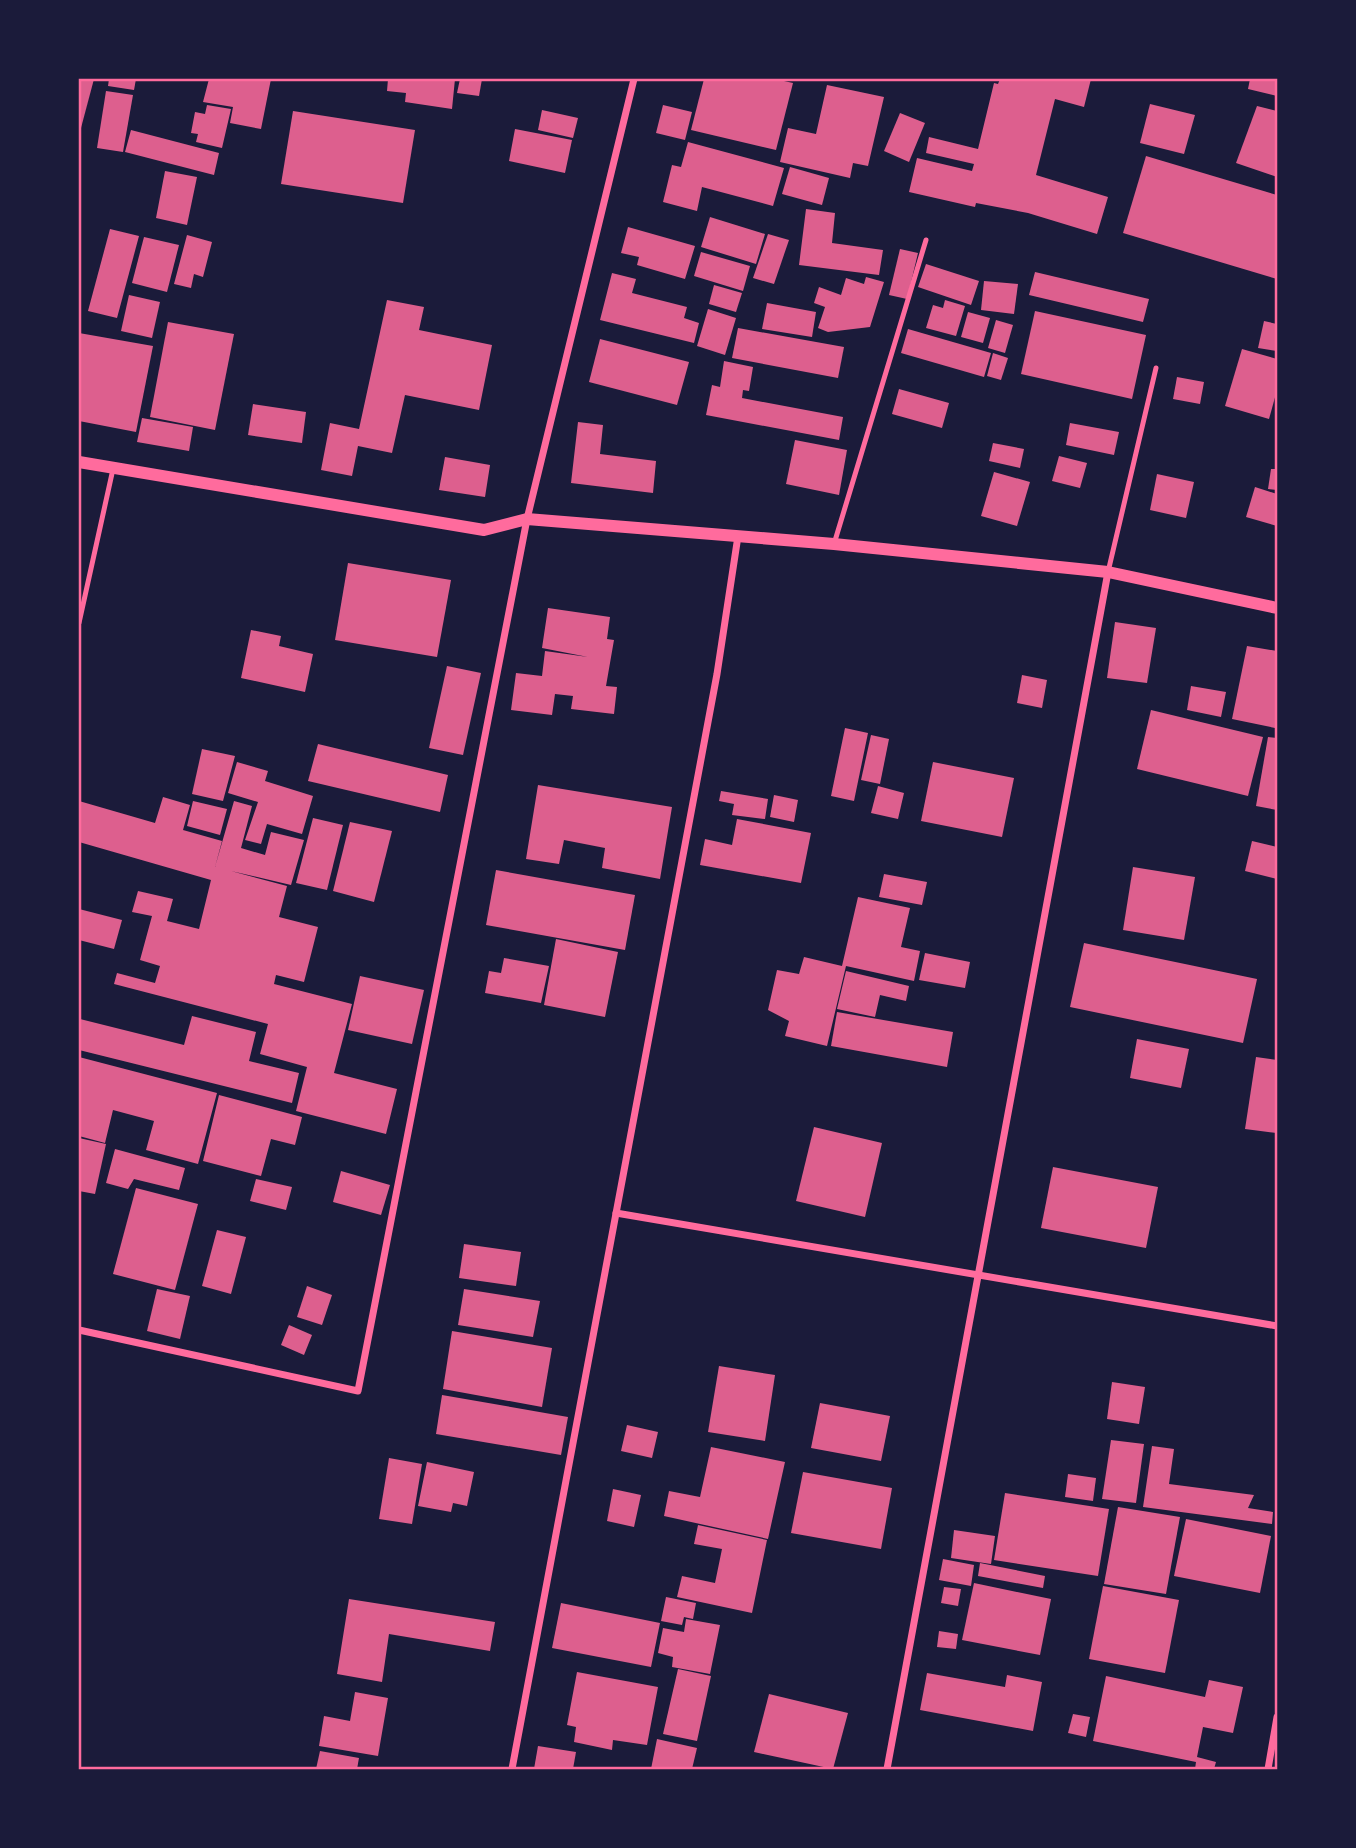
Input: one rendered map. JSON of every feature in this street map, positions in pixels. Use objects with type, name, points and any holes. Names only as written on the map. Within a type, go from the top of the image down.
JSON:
[{"type":"street","points":[[79,1330],[358,1391],[527,519],[634,79]]},
{"type":"street","points":[[79,461],[484,530],[527,519],[834,544],[1108,572],[1277,608]]},
{"type":"street","points":[[512,1769],[717,674],[737,536]]},
{"type":"street","points":[[887,1769],[1108,572]]},
{"type":"street","points":[[616,1213],[1277,1326]]},
{"type":"street","points":[[1268,1769],[1277,1717]]},
{"type":"lane","points":[[834,544],[926,240]]},
{"type":"lane","points":[[1108,572],[1156,368]]},
{"type":"lane","points":[[79,623],[114,468]]},
{"type":"building","points":[[79,79],[94,79],[81,128],[79,127]]},
{"type":"building","points":[[109,79],[136,79],[134,90],[108,86]]},
{"type":"building","points":[[209,79],[271,79],[261,129],[230,123],[233,107],[203,102]]},
{"type":"building","points":[[388,79],[455,79],[452,109],[405,102],[406,93],[387,91]]},
{"type":"building","points":[[460,79],[482,79],[479,96],[457,93]]},
{"type":"building","points":[[704,79],[775,79],[793,83],[776,150],[691,130]]},
{"type":"building","points":[[1000,79],[1091,79],[1084,107],[1055,99],[1036,175],[1108,197],[1097,234],[1028,213],[976,203],[975,207],[909,192],[917,158],[972,171],[974,164],[926,153],[929,137],[978,149],[994,83],[998,84]]},
{"type":"building","points":[[1250,79],[1277,79],[1277,96],[1248,89]]},
{"type":"building","points":[[827,85],[884,97],[868,166],[853,163],[850,178],[780,162],[788,128],[816,134]]},
{"type":"building","points":[[106,91],[133,95],[123,152],[97,148]]},
{"type":"building","points":[[1150,104],[1195,115],[1184,154],[1140,143]]},
{"type":"building","points":[[207,105],[231,109],[222,148],[196,142],[198,134],[191,133],[195,112],[205,114]]},
{"type":"building","points":[[663,105],[692,112],[685,140],[656,133]]},
{"type":"building","points":[[1257,106],[1277,111],[1277,177],[1236,163]]},
{"type":"building","points":[[542,110],[578,118],[573,138],[538,130]]},
{"type":"building","points":[[293,111],[415,130],[403,203],[281,184]]},
{"type":"building","points":[[900,113],[925,123],[909,162],[884,151]]},
{"type":"building","points":[[515,129],[572,140],[565,173],[509,161]]},
{"type":"building","points":[[131,130],[219,153],[214,175],[125,152]]},
{"type":"building","points":[[688,142],[784,168],[773,206],[702,187],[697,211],[663,202],[672,165],[681,167]]},
{"type":"building","points":[[1146,156],[1277,195],[1277,279],[1123,233]]},
{"type":"building","points":[[790,167],[829,178],[822,205],[782,194]]},
{"type":"building","points":[[165,171],[197,177],[187,225],[156,218]]},
{"type":"building","points":[[806,209],[835,213],[832,243],[883,250],[879,275],[799,265]]},
{"type":"building","points":[[710,217],[765,234],[756,264],[701,247]]},
{"type":"building","points":[[628,227],[695,246],[685,279],[637,265],[639,257],[621,253]]},
{"type":"building","points":[[110,229],[139,236],[117,318],[88,311]]},
{"type":"building","points":[[768,234],[789,240],[774,284],[753,278]]},
{"type":"building","points":[[187,235],[212,242],[203,277],[194,274],[191,288],[174,284]]},
{"type":"building","points":[[144,237],[179,245],[167,292],[132,283]]},
{"type":"building","points":[[900,249],[918,253],[907,299],[889,295]]},
{"type":"building","points":[[701,252],[750,266],[743,291],[694,276]]},
{"type":"building","points":[[926,264],[979,281],[971,305],[918,287]]},
{"type":"building","points":[[1035,272],[1149,299],[1143,322],[1029,295]]},
{"type":"building","points":[[612,273],[636,279],[632,293],[687,307],[684,318],[699,323],[694,343],[600,320]]},
{"type":"building","points":[[866,277],[884,282],[870,327],[828,332],[818,328],[825,307],[814,303],[819,287],[841,295],[846,278],[864,284]]},
{"type":"building","points":[[984,281],[1018,284],[1014,314],[981,310]]},
{"type":"building","points":[[714,285],[742,293],[736,312],[709,304]]},
{"type":"building","points":[[129,295],[160,302],[152,338],[121,331]]},
{"type":"building","points":[[387,300],[424,307],[419,330],[492,345],[479,410],[405,395],[392,453],[358,446],[352,476],[321,470],[330,423],[359,429]]},
{"type":"building","points":[[945,300],[965,306],[956,336],[926,328],[933,305],[943,308]]},
{"type":"building","points":[[767,303],[816,312],[812,337],[762,329]]},
{"type":"building","points":[[708,309],[736,318],[725,355],[697,346]]},
{"type":"building","points":[[1035,311],[1146,335],[1132,399],[1021,374]]},
{"type":"building","points":[[968,312],[990,318],[983,343],[961,337]]},
{"type":"building","points":[[996,320],[1013,325],[1005,353],[988,348]]},
{"type":"building","points":[[1264,321],[1277,324],[1277,351],[1258,348]]},
{"type":"building","points":[[168,322],[234,334],[215,430],[150,417]]},
{"type":"building","points":[[738,328],[844,347],[838,378],[732,358]]},
{"type":"building","points":[[908,329],[991,353],[984,377],[901,353]]},
{"type":"building","points":[[79,333],[153,346],[136,432],[79,421]]},
{"type":"building","points":[[600,339],[689,362],[677,405],[589,382]]},
{"type":"building","points":[[1242,349],[1277,359],[1277,390],[1269,419],[1225,406]]},
{"type":"building","points":[[993,353],[1008,358],[1001,380],[987,376]]},
{"type":"building","points":[[724,361],[753,367],[749,391],[743,390],[742,398],[843,417],[839,440],[706,415],[712,385],[720,387]]},
{"type":"building","points":[[1177,377],[1204,382],[1200,404],[1173,399]]},
{"type":"building","points":[[899,389],[949,403],[942,428],[892,414]]},
{"type":"building","points":[[253,404],[306,412],[302,443],[248,435]]},
{"type":"building","points":[[142,418],[193,427],[189,451],[137,442]]},
{"type":"building","points":[[578,422],[603,425],[600,454],[656,461],[653,493],[571,483]]},
{"type":"building","points":[[1070,423],[1119,432],[1114,455],[1066,445]]},
{"type":"building","points":[[795,440],[847,450],[839,495],[786,484]]},
{"type":"building","points":[[993,443],[1024,449],[1020,468],[989,461]]},
{"type":"building","points":[[1059,456],[1087,463],[1080,488],[1052,481]]},
{"type":"building","points":[[445,457],[490,465],[485,497],[439,490]]},
{"type":"building","points":[[1271,469],[1277,469],[1277,490],[1268,489]]},
{"type":"building","points":[[994,472],[1030,482],[1017,526],[981,516]]},
{"type":"building","points":[[1157,474],[1194,482],[1186,518],[1150,510]]},
{"type":"building","points":[[1255,487],[1277,494],[1277,526],[1246,517]]},
{"type":"building","points":[[348,563],[451,580],[437,657],[335,640]]},
{"type":"building","points":[[548,608],[610,617],[607,639],[614,640],[606,686],[617,687],[614,714],[571,709],[573,696],[555,694],[552,715],[511,710],[516,673],[542,676],[545,651],[588,657],[542,648]]},
{"type":"building","points":[[1115,622],[1156,628],[1147,683],[1107,678]]},
{"type":"building","points":[[251,630],[281,636],[279,646],[313,654],[305,692],[241,678]]},
{"type":"building","points":[[1247,646],[1277,651],[1275,728],[1232,719]]},
{"type":"building","points":[[447,666],[481,673],[463,755],[429,748]]},
{"type":"building","points":[[1022,675],[1047,680],[1042,708],[1017,703]]},
{"type":"building","points":[[1191,686],[1226,692],[1221,717],[1187,710]]},
{"type":"building","points":[[1151,710],[1263,737],[1248,796],[1137,769]]},
{"type":"building","points":[[845,728],[868,733],[854,801],[831,796]]},
{"type":"building","points":[[871,735],[889,739],[880,784],[861,780]]},
{"type":"building","points":[[1268,737],[1277,738],[1277,810],[1256,806]]},
{"type":"building","points":[[318,744],[448,775],[440,812],[308,781]]},
{"type":"building","points":[[202,749],[235,756],[223,801],[192,794]]},
{"type":"building","points":[[237,762],[268,771],[265,781],[313,796],[302,834],[267,824],[261,844],[245,840],[258,802],[228,793]]},
{"type":"building","points":[[933,762],[1014,778],[1002,837],[921,821]]},
{"type":"building","points":[[538,785],[672,807],[660,879],[602,868],[605,848],[564,840],[559,864],[526,859]]},
{"type":"building","points":[[878,786],[904,793],[898,819],[871,813]]},
{"type":"building","points":[[721,791],[768,799],[765,819],[732,815],[734,804],[719,801]]},
{"type":"building","points":[[774,795],[798,800],[794,822],[770,817]]},
{"type":"building","points":[[163,797],[190,805],[183,830],[222,841],[215,867],[234,801],[252,806],[241,848],[265,855],[271,832],[304,840],[291,885],[231,871],[287,886],[279,917],[318,927],[304,982],[276,975],[274,984],[352,1004],[334,1073],[397,1089],[386,1134],[296,1111],[307,1067],[260,1054],[268,1024],[114,984],[117,973],[155,983],[160,966],[140,960],[152,916],[132,912],[138,891],[173,899],[167,921],[199,929],[211,880],[79,842],[79,801],[155,823]]},
{"type":"building","points":[[193,801],[227,809],[220,835],[187,826]]},
{"type":"building","points":[[313,818],[343,825],[327,890],[296,883]]},
{"type":"building","points":[[737,819],[811,833],[801,883],[700,865],[705,839],[732,845]]},
{"type":"building","points":[[350,822],[392,831],[374,902],[333,891]]},
{"type":"building","points":[[1252,841],[1277,847],[1277,879],[1245,871]]},
{"type":"building","points":[[1133,867],[1195,877],[1184,940],[1123,930]]},
{"type":"building","points":[[496,870],[635,895],[625,950],[486,925]]},
{"type":"building","points":[[884,874],[927,882],[922,905],[879,897]]},
{"type":"building","points":[[858,897],[910,908],[901,947],[920,951],[914,981],[846,966],[827,1046],[785,1036],[789,1021],[768,1010],[777,970],[799,974],[804,957],[842,966]]},
{"type":"building","points":[[79,909],[122,920],[114,949],[79,940]]},
{"type":"building","points":[[556,939],[618,952],[605,1017],[544,1005]]},
{"type":"building","points":[[1084,943],[1257,979],[1243,1043],[1070,1007]]},
{"type":"building","points":[[925,953],[970,962],[965,988],[919,980]]},
{"type":"building","points":[[504,958],[549,966],[541,1003],[485,993],[489,971],[501,973]]},
{"type":"building","points":[[846,971],[909,986],[906,1001],[880,995],[875,1017],[837,1009]]},
{"type":"building","points":[[360,976],[424,990],[412,1044],[348,1030]]},
{"type":"building","points":[[837,1012],[953,1032],[947,1067],[831,1046]]},
{"type":"building","points":[[192,1016],[256,1032],[249,1061],[299,1073],[292,1103],[79,1050],[80,1019],[184,1045]]},
{"type":"building","points":[[1137,1039],[1189,1049],[1181,1088],[1130,1078]]},
{"type":"building","points":[[79,1057],[217,1093],[198,1164],[146,1150],[154,1121],[113,1110],[105,1143],[79,1136]]},
{"type":"building","points":[[1256,1057],[1277,1060],[1277,1133],[1245,1129]]},
{"type":"building","points":[[219,1095],[302,1117],[295,1145],[271,1139],[261,1176],[203,1161]]},
{"type":"building","points":[[814,1127],[882,1143],[865,1217],[796,1201]]},
{"type":"building","points":[[79,1138],[106,1144],[95,1194],[79,1191]]},
{"type":"building","points":[[115,1149],[185,1168],[179,1190],[134,1179],[128,1189],[106,1183]]},
{"type":"building","points":[[1053,1167],[1158,1187],[1146,1248],[1041,1228]]},
{"type":"building","points":[[341,1171],[390,1185],[381,1215],[333,1202]]},
{"type":"building","points":[[256,1179],[292,1187],[286,1210],[250,1201]]},
{"type":"building","points":[[136,1188],[198,1204],[175,1290],[113,1274]]},
{"type":"building","points":[[217,1230],[246,1237],[231,1294],[202,1286]]},
{"type":"building","points":[[464,1244],[521,1252],[516,1286],[459,1278]]},
{"type":"building","points":[[307,1286],[332,1295],[322,1325],[297,1317]]},
{"type":"building","points":[[157,1289],[190,1296],[180,1339],[147,1331]]},
{"type":"building","points":[[464,1289],[540,1301],[533,1337],[458,1325]]},
{"type":"building","points":[[289,1325],[312,1335],[304,1355],[281,1345]]},
{"type":"building","points":[[452,1331],[552,1348],[542,1407],[443,1389]]},
{"type":"building","points":[[719,1366],[775,1375],[765,1441],[708,1432]]},
{"type":"building","points":[[1112,1382],[1145,1387],[1139,1424],[1107,1419]]},
{"type":"building","points":[[442,1395],[568,1417],[561,1455],[436,1434]]},
{"type":"building","points":[[820,1403],[890,1416],[881,1461],[811,1448]]},
{"type":"building","points":[[627,1425],[658,1432],[652,1458],[621,1451]]},
{"type":"building","points":[[1111,1440],[1144,1444],[1136,1503],[1102,1499]]},
{"type":"building","points":[[1152,1446],[1174,1449],[1169,1484],[1254,1495],[1248,1508],[1273,1512],[1272,1524],[1143,1507]]},
{"type":"building","points":[[711,1447],[785,1462],[768,1539],[664,1516],[669,1491],[700,1497]]},
{"type":"building","points":[[389,1458],[422,1464],[412,1524],[379,1519]]},
{"type":"building","points":[[427,1462],[474,1472],[467,1506],[453,1503],[451,1512],[418,1506]]},
{"type":"building","points":[[803,1472],[892,1488],[881,1549],[791,1533]]},
{"type":"building","points":[[1068,1474],[1096,1478],[1093,1501],[1065,1497]]},
{"type":"building","points":[[613,1489],[641,1495],[634,1527],[607,1521]]},
{"type":"building","points":[[1005,1493],[1109,1509],[1098,1576],[994,1560]]},
{"type":"building","points":[[1118,1507],[1180,1517],[1166,1594],[1104,1584]]},
{"type":"building","points":[[1186,1519],[1271,1536],[1260,1593],[1174,1576]]},
{"type":"building","points":[[698,1525],[767,1540],[752,1613],[677,1597],[682,1576],[715,1583],[722,1549],[694,1544]]},
{"type":"building","points":[[954,1530],[995,1536],[991,1564],[951,1558]]},
{"type":"building","points":[[943,1559],[974,1565],[971,1586],[939,1580]]},
{"type":"building","points":[[980,1563],[1045,1576],[1043,1588],[978,1576]]},
{"type":"building","points":[[974,1583],[1051,1599],[1040,1655],[962,1640]]},
{"type":"building","points":[[1103,1586],[1179,1600],[1165,1673],[1089,1659]]},
{"type":"building","points":[[944,1587],[961,1589],[958,1606],[941,1603]]},
{"type":"building","points":[[666,1597],[696,1603],[693,1619],[684,1617],[682,1625],[661,1621]]},
{"type":"building","points":[[349,1599],[495,1622],[490,1651],[389,1634],[382,1682],[337,1674]]},
{"type":"building","points":[[561,1603],[660,1623],[651,1667],[552,1648]]},
{"type":"building","points":[[686,1619],[720,1625],[710,1674],[672,1667],[673,1657],[658,1653],[663,1628],[684,1632]]},
{"type":"building","points":[[939,1631],[958,1634],[956,1649],[937,1647]]},
{"type":"building","points":[[678,1669],[711,1676],[697,1741],[663,1734]]},
{"type":"building","points":[[577,1672],[658,1687],[647,1745],[613,1740],[612,1750],[574,1742],[576,1727],[567,1725]]},
{"type":"building","points":[[927,1673],[1005,1687],[1007,1675],[1042,1682],[1033,1731],[920,1710]]},
{"type":"building","points":[[1106,1676],[1205,1697],[1209,1680],[1243,1687],[1233,1733],[1203,1727],[1197,1757],[1216,1762],[1214,1769],[1195,1769],[1196,1762],[1093,1741]]},
{"type":"building","points":[[355,1692],[388,1698],[378,1756],[319,1746],[324,1716],[350,1721]]},
{"type":"building","points":[[769,1694],[848,1713],[833,1769],[754,1752]]},
{"type":"building","points":[[1073,1714],[1090,1717],[1086,1737],[1068,1733]]},
{"type":"building","points":[[657,1739],[697,1748],[692,1769],[651,1769]]},
{"type":"building","points":[[538,1746],[576,1752],[573,1769],[534,1769]]},
{"type":"building","points":[[320,1751],[359,1758],[357,1769],[316,1769]]}]
